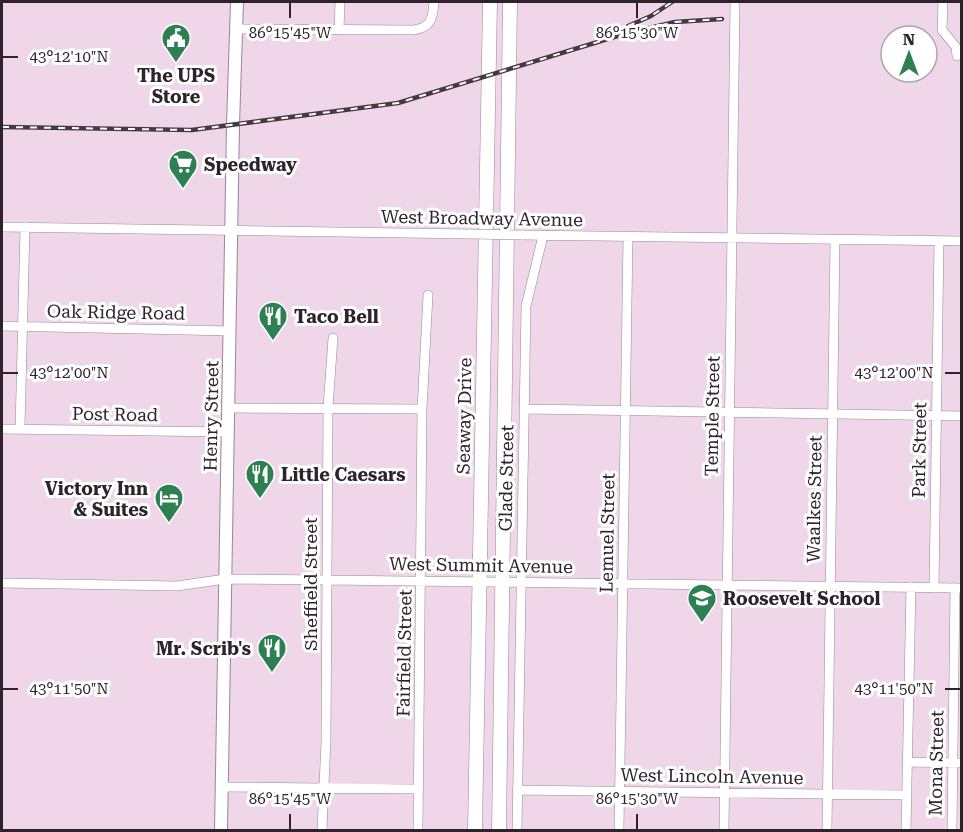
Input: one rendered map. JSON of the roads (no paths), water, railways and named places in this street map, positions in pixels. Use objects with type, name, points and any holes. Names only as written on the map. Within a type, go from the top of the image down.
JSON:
[{"type":"highway","name":"Seaway Drive","points":[[475,831],[490,2]]},
{"type":"highway","points":[[501,582],[510,2]]},
{"type":"highway","points":[[482,435],[492,431],[499,437],[501,582],[499,831]]},
{"type":"highway","points":[[479,604],[483,622],[483,733],[490,737],[494,735],[501,723]]},
{"type":"main road","name":"Henry Street","points":[[221,831],[237,2]]},
{"type":"street","points":[[339,28],[340,2]]},
{"type":"street","points":[[237,29],[413,30],[427,27],[432,20],[434,2]]},
{"type":"street","name":"Temple Street","points":[[724,831],[735,2]]},
{"type":"street","points":[[943,2],[942,30],[956,47],[957,56]]},
{"type":"street","name":"West Broadway Avenue","points":[[2,227],[962,241]]},
{"type":"street","points":[[20,429],[25,227]]},
{"type":"street","name":"Glade Street","points":[[517,831],[526,306],[543,236]]},
{"type":"street","name":"Lemuel Street","points":[[619,831],[628,237]]},
{"type":"street","name":"Waalkes Street","points":[[827,831],[835,240]]},
{"type":"street","name":"Park Street","points":[[934,588],[939,241]]},
{"type":"street","name":"Fairfield Street","points":[[418,831],[422,409],[428,295]]},
{"type":"street","name":"Oak Ridge Road","points":[[2,326],[230,331]]},
{"type":"street","name":"Sheffield Street","points":[[322,831],[328,407],[333,338]]},
{"type":"street","points":[[229,408],[422,409]]},
{"type":"street","points":[[524,409],[962,416]]},
{"type":"street","name":"Post Road","points":[[2,429],[228,432]]},
{"type":"street","name":"West Summit Avenue","points":[[2,583],[177,586],[225,579],[958,588]]},
{"type":"street","points":[[906,831],[911,587]]},
{"type":"street","name":"Mona Street","points":[[952,831],[957,763],[958,588]]},
{"type":"street","points":[[909,762],[957,763]]},
{"type":"street","points":[[222,787],[419,789]]},
{"type":"street","name":"West Lincoln Avenue","points":[[517,790],[907,795]]},
{"type":"railway","points":[[628,26],[651,16],[672,2]]},
{"type":"railway","points":[[2,127],[192,130],[398,103],[624,34],[675,22],[722,19]]},
{"type":"place","name":"The UPS Store","points":[[176,64]]},
{"type":"place","name":"Speedway","points":[[183,190]]},
{"type":"place","name":"Taco Bell","points":[[273,342]]},
{"type":"place","name":"Little Caesars","points":[[260,500]]},
{"type":"place","name":"Victory Inn & Suites","points":[[169,524]]},
{"type":"place","name":"Roosevelt School","points":[[702,624]]},
{"type":"place","name":"Mr. Scrib's","points":[[272,674]]}]
